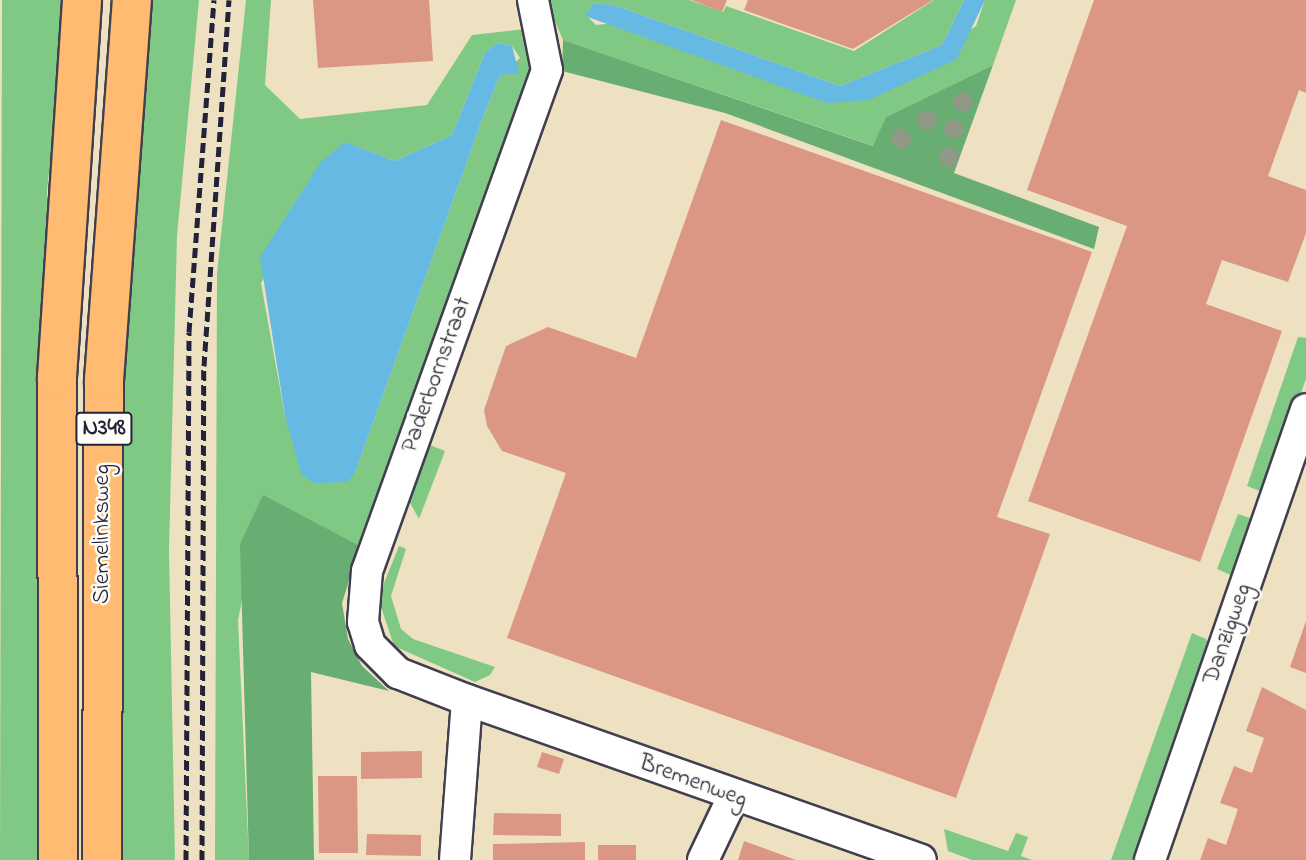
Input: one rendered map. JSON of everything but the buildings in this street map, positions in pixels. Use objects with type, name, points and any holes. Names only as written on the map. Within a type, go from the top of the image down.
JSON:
[{"type":"main road","name":"Siemelinksweg","points":[[58,860],[57,377],[82,0]]},
{"type":"main road","name":"Siemelinksweg","points":[[102,860],[104,380],[132,0]]},
{"type":"street","name":"Paderbornstraat","points":[[467,700],[384,662],[370,645],[363,596],[367,571],[545,78],[548,53],[533,0]]},
{"type":"street","name":"Danzigweg","points":[[1150,860],[1306,409]]},
{"type":"street","name":"Bremenweg","points":[[467,700],[733,797],[921,860]]},
{"type":"street","points":[[455,860],[467,700]]},
{"type":"street","points":[[703,860],[733,797]]},
{"type":"green space","points":[[2,0],[67,0],[47,191],[41,860],[0,860]]},
{"type":"green space","points":[[144,0],[199,0],[177,236],[169,550],[175,860],[119,860],[119,376]]},
{"type":"green space","points":[[246,0],[271,0],[265,85],[300,119],[427,105],[472,35],[525,29],[534,59],[360,546],[263,496],[238,620],[249,860],[215,860],[217,273]],"holes":[[[497,43],[512,46],[520,58],[500,75],[483,117],[355,473],[285,416],[261,283],[344,142],[395,161],[452,135],[485,53]]]},
{"type":"green space","points":[[546,0],[689,0],[723,12],[726,6],[854,51],[934,0],[964,0],[942,45],[840,86],[614,5],[594,3],[586,15],[596,25],[615,23],[869,100],[976,26],[985,0],[1016,0],[993,65],[886,117],[874,146],[563,40]]},
{"type":"green space","points":[[563,40],[873,146],[886,117],[993,65],[954,173],[1099,227],[1094,249],[725,113],[562,71]]},
{"type":"green space","points":[[1298,337],[1306,338],[1306,379],[1265,493],[1247,486]]},
{"type":"green space","points":[[430,445],[445,451],[419,519],[409,501]]},
{"type":"green space","points":[[263,495],[360,546],[342,603],[348,639],[362,666],[389,691],[311,672],[314,860],[249,860],[240,544]]},
{"type":"green space","points":[[1238,514],[1256,520],[1235,577],[1217,569]]},
{"type":"green space","points":[[399,546],[406,549],[391,596],[401,629],[413,639],[495,667],[490,675],[475,682],[394,646],[378,598]]},
{"type":"green space","points":[[1192,633],[1206,639],[1210,650],[1133,860],[1111,860]]},
{"type":"green space","points":[[944,829],[1008,851],[1016,833],[1028,837],[1021,856],[1032,860],[972,860],[948,851]]},
{"type":"water","points":[[964,0],[985,0],[957,59],[869,100],[827,103],[585,16],[594,3],[614,5],[840,86],[942,45]]},
{"type":"water","points":[[497,43],[512,46],[519,73],[500,75],[355,473],[347,482],[315,483],[302,475],[285,416],[260,257],[321,162],[345,142],[395,161],[452,135],[485,53]]},
{"type":"railway","points":[[186,860],[189,332],[214,0]]},
{"type":"railway","points":[[202,860],[204,366],[229,0]]}]
